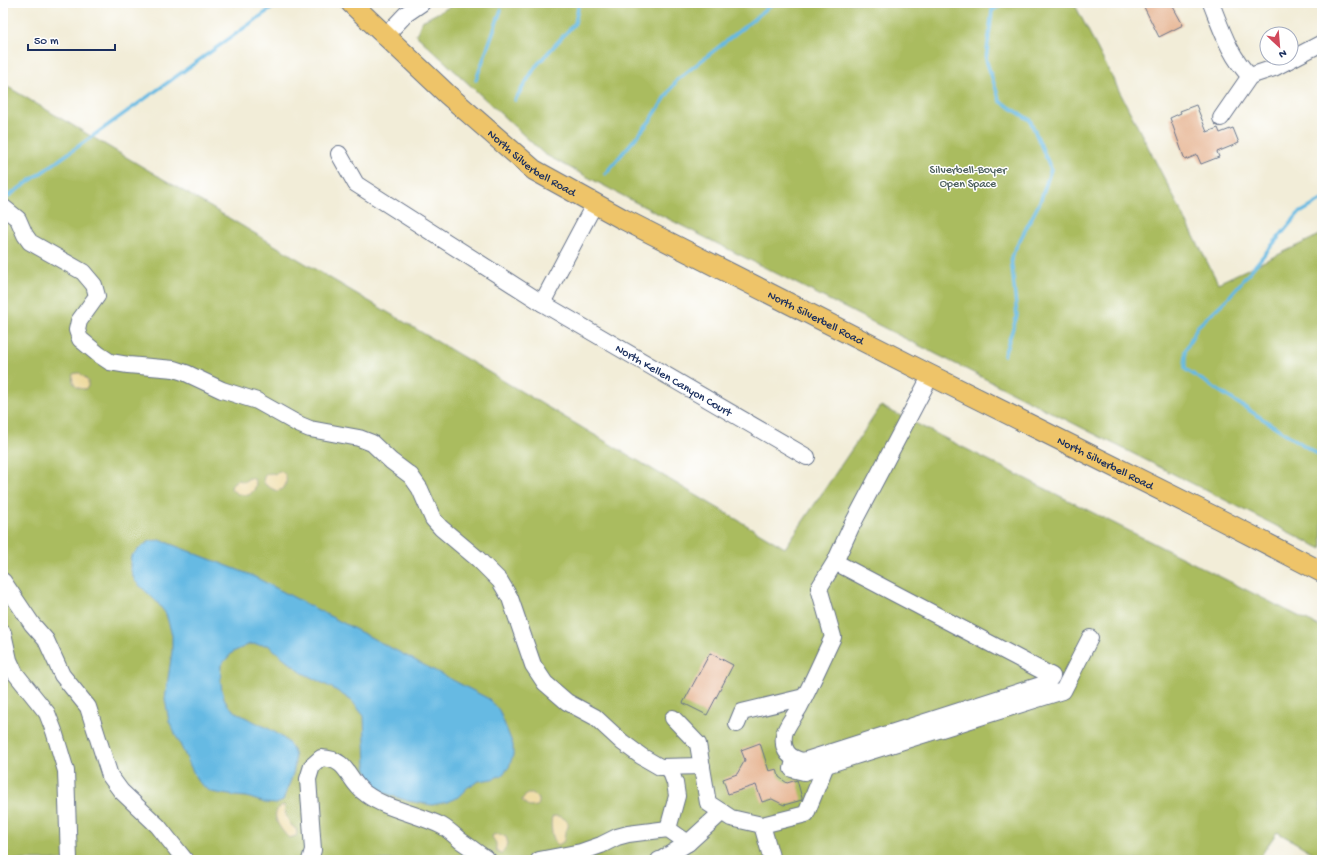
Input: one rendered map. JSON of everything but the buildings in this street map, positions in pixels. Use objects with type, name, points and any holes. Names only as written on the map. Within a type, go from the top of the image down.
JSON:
[{"type":"main road","name":"North Silverbell Road","points":[[351,3],[448,95],[534,170],[628,222],[1322,572]]},
{"type":"street","points":[[386,35],[406,14],[422,3]]},
{"type":"street","points":[[1211,3],[1226,40],[1244,70],[1250,76]]},
{"type":"street","points":[[1221,118],[1250,76],[1274,68],[1322,43]]},
{"type":"street","name":"North Kellen Canyon Court","points":[[339,154],[356,184],[542,303],[807,457]]},
{"type":"street","points":[[542,303],[595,204]]},
{"type":"street","points":[[3,207],[18,218],[25,235],[30,242],[83,272],[94,284],[97,296],[79,321],[77,330],[80,339],[98,354],[110,362],[128,366],[174,369],[222,390],[257,401],[310,429],[359,438],[372,443],[411,476],[420,489],[433,518],[440,528],[478,559],[500,581],[510,598],[533,666],[545,683],[567,702],[595,717],[622,742],[641,756],[660,767],[702,766]]},
{"type":"street","points":[[836,562],[1052,676],[1047,683],[803,761],[794,759],[788,754],[784,746],[784,734],[833,637],[819,588],[836,562],[851,527],[932,376]]},
{"type":"street","points":[[3,581],[32,624],[46,640],[62,675],[88,707],[110,776],[121,791],[158,826],[185,860]]},
{"type":"street","points":[[3,632],[9,660],[15,673],[46,713],[54,731],[66,771],[69,860]]},
{"type":"street","points":[[794,759],[792,769],[804,772],[1063,691],[1090,638]]},
{"type":"street","points":[[737,724],[742,712],[804,697]]},
{"type":"street","points":[[673,718],[698,744],[708,803],[731,818],[762,825],[806,814],[826,766]]},
{"type":"street","points":[[310,860],[313,850],[308,779],[312,766],[321,758],[332,759],[343,765],[355,783],[365,794],[378,802],[421,816],[443,827],[488,860]]},
{"type":"street","points":[[668,829],[677,796],[675,783],[669,767]]},
{"type":"street","points":[[658,860],[662,859],[688,842],[722,812]]},
{"type":"street","points":[[762,825],[772,860]]},
{"type":"street","points":[[539,860],[581,852],[628,834],[668,829],[688,842]]},
{"type":"green space","name":"Silverbell-Boyer Open Space","points":[[457,3],[1074,3],[1218,283],[1322,234],[1322,549],[629,199],[544,154],[416,35],[422,21]]},
{"type":"green space","points":[[3,84],[785,548],[881,406],[1322,628],[1322,858],[1277,832],[1258,860],[3,860]]},
{"type":"sand","points":[[80,373],[88,381],[88,387],[85,389],[76,387],[73,383],[73,374]]},
{"type":"sand","points":[[279,471],[286,476],[286,481],[283,489],[277,491],[266,485],[263,479],[267,474],[275,474]]},
{"type":"sand","points":[[249,478],[254,479],[256,484],[254,490],[249,495],[238,494],[232,490],[231,487],[235,481],[239,480],[244,482]]},
{"type":"sand","points":[[527,794],[534,794],[537,797],[539,804],[537,806],[530,807],[523,802],[522,799]]},
{"type":"sand","points":[[284,805],[286,816],[291,825],[296,829],[297,833],[296,836],[289,838],[281,828],[276,817],[277,809]]},
{"type":"sand","points":[[555,816],[568,822],[564,841],[558,845],[554,840],[551,828],[552,817]]},
{"type":"sand","points":[[499,834],[506,837],[508,844],[502,853],[496,850],[496,843],[492,837],[493,835]]},
{"type":"water","points":[[160,540],[251,575],[489,699],[499,710],[513,745],[513,755],[509,767],[502,775],[492,779],[479,781],[468,787],[458,797],[447,802],[432,805],[408,801],[385,793],[369,780],[366,765],[364,716],[352,701],[334,689],[301,672],[268,645],[250,644],[233,652],[221,665],[223,694],[227,704],[239,714],[269,729],[287,742],[293,750],[295,760],[294,770],[283,801],[276,804],[265,803],[247,797],[211,792],[198,782],[169,721],[165,699],[172,652],[172,635],[166,614],[157,602],[135,581],[130,568],[131,556],[150,541]]},
{"type":"waterway","points":[[3,200],[279,3]]},
{"type":"waterway","points":[[515,100],[536,66],[575,23],[579,3]]},
{"type":"waterway","points":[[605,174],[650,121],[677,80],[774,3]]},
{"type":"waterway","points":[[993,3],[986,60],[1000,101],[1030,120],[1051,169],[1040,202],[1011,257],[1017,316],[1004,355]]},
{"type":"waterway","points":[[993,10],[1004,3]]},
{"type":"waterway","points":[[476,80],[501,10]]},
{"type":"waterway","points":[[1322,200],[1298,214],[1229,297],[1197,327],[1185,351],[1185,369],[1322,457]]}]
